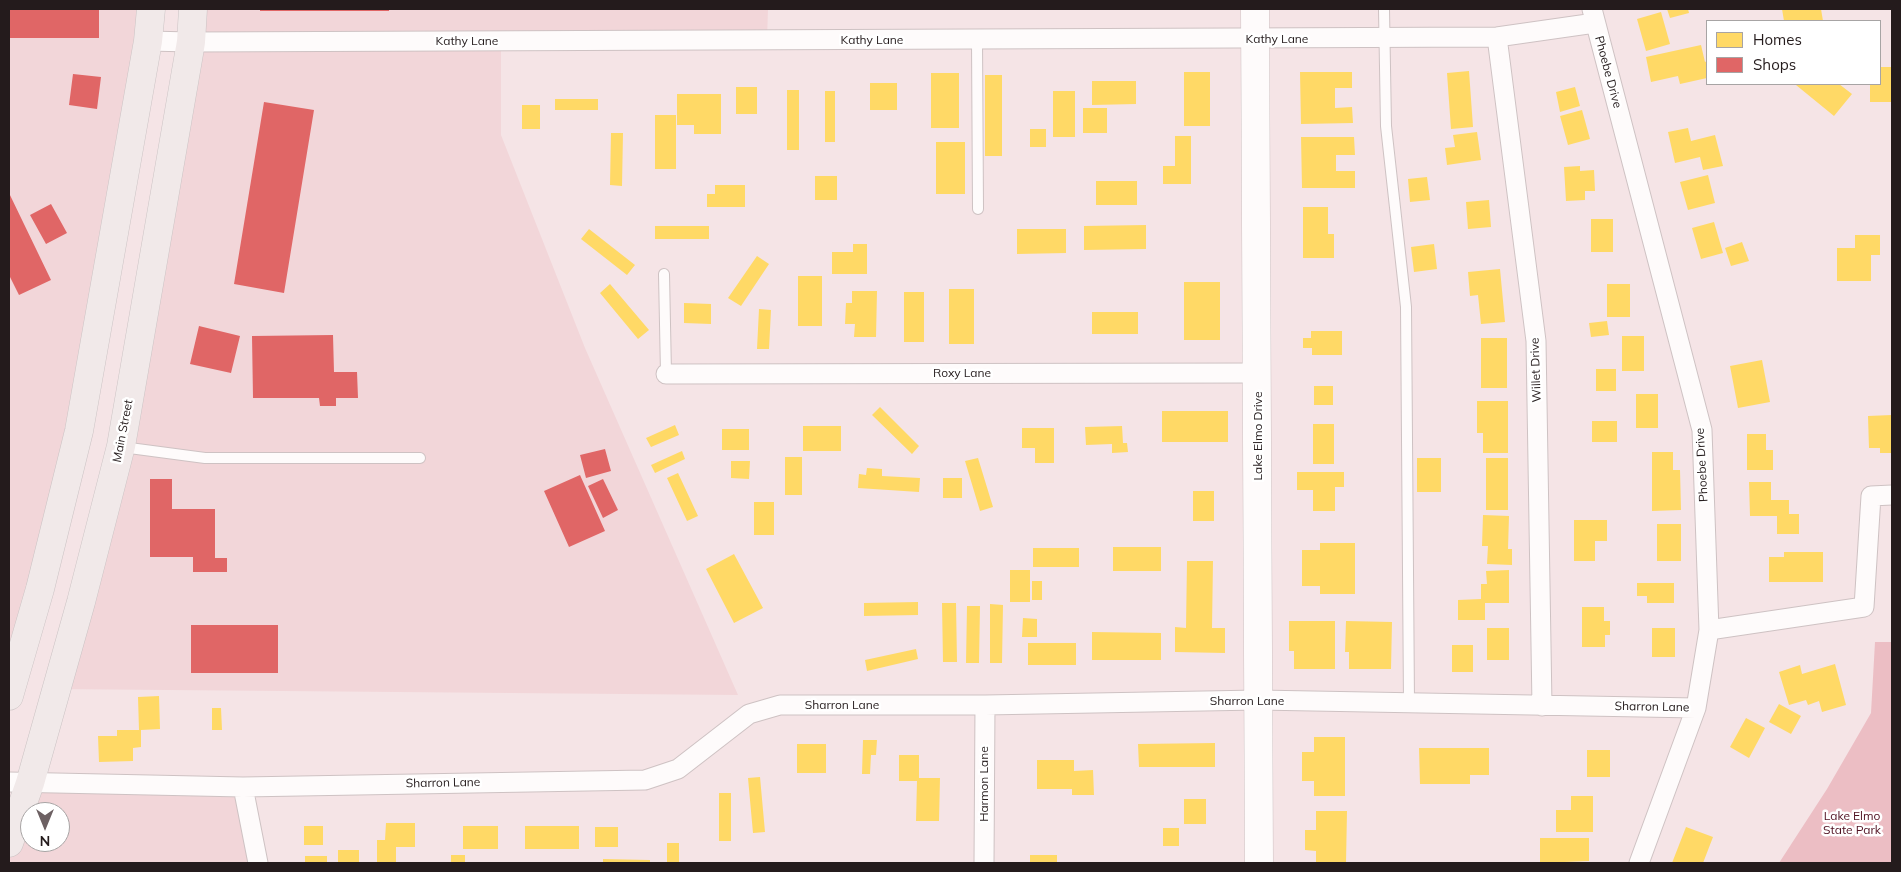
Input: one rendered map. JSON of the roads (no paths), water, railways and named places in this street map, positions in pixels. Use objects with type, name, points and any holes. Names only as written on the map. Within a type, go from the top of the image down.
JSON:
[{"type":"main road","points":[[9,696],[40,589],[79,431],[148,41],[151,9]]},
{"type":"main road","name":"Main Street","points":[[9,844],[19,782],[81,602],[121,446],[191,42],[193,9]]},
{"type":"street","name":"Lake Elmo Drive","points":[[1255,9],[1259,863]]},
{"type":"street","name":"Kathy Lane","points":[[148,41],[1385,38],[1497,36],[1594,16]]},
{"type":"street","name":"Phoebe Drive","points":[[1594,16],[1702,430],[1709,630],[1696,708],[1638,863]]},
{"type":"street","name":"Willet Drive","points":[[1497,36],[1536,341],[1542,706]]},
{"type":"street","name":"Roxy Lane","points":[[666,374],[1258,372]]},
{"type":"street","points":[[1709,630],[1864,607],[1871,496],[1892,495]]},
{"type":"street","name":"Sharron Lane","points":[[19,782],[243,787],[645,780],[678,768],[749,714],[780,706],[985,705],[1258,700],[1696,708]]},
{"type":"street","name":"Harmon Lane","points":[[984,863],[985,705]]},
{"type":"street","points":[[243,787],[258,863]]},
{"type":"lane","points":[[1384,9],[1386,126],[1406,307],[1410,703]]},
{"type":"lane","points":[[977,40],[978,209]]},
{"type":"lane","points":[[664,274],[666,374]]},
{"type":"lane","points":[[121,446],[205,458],[420,458]]},
{"type":"park label","name":"Lake Elmo State Park","points":[[1852,823]]}]
